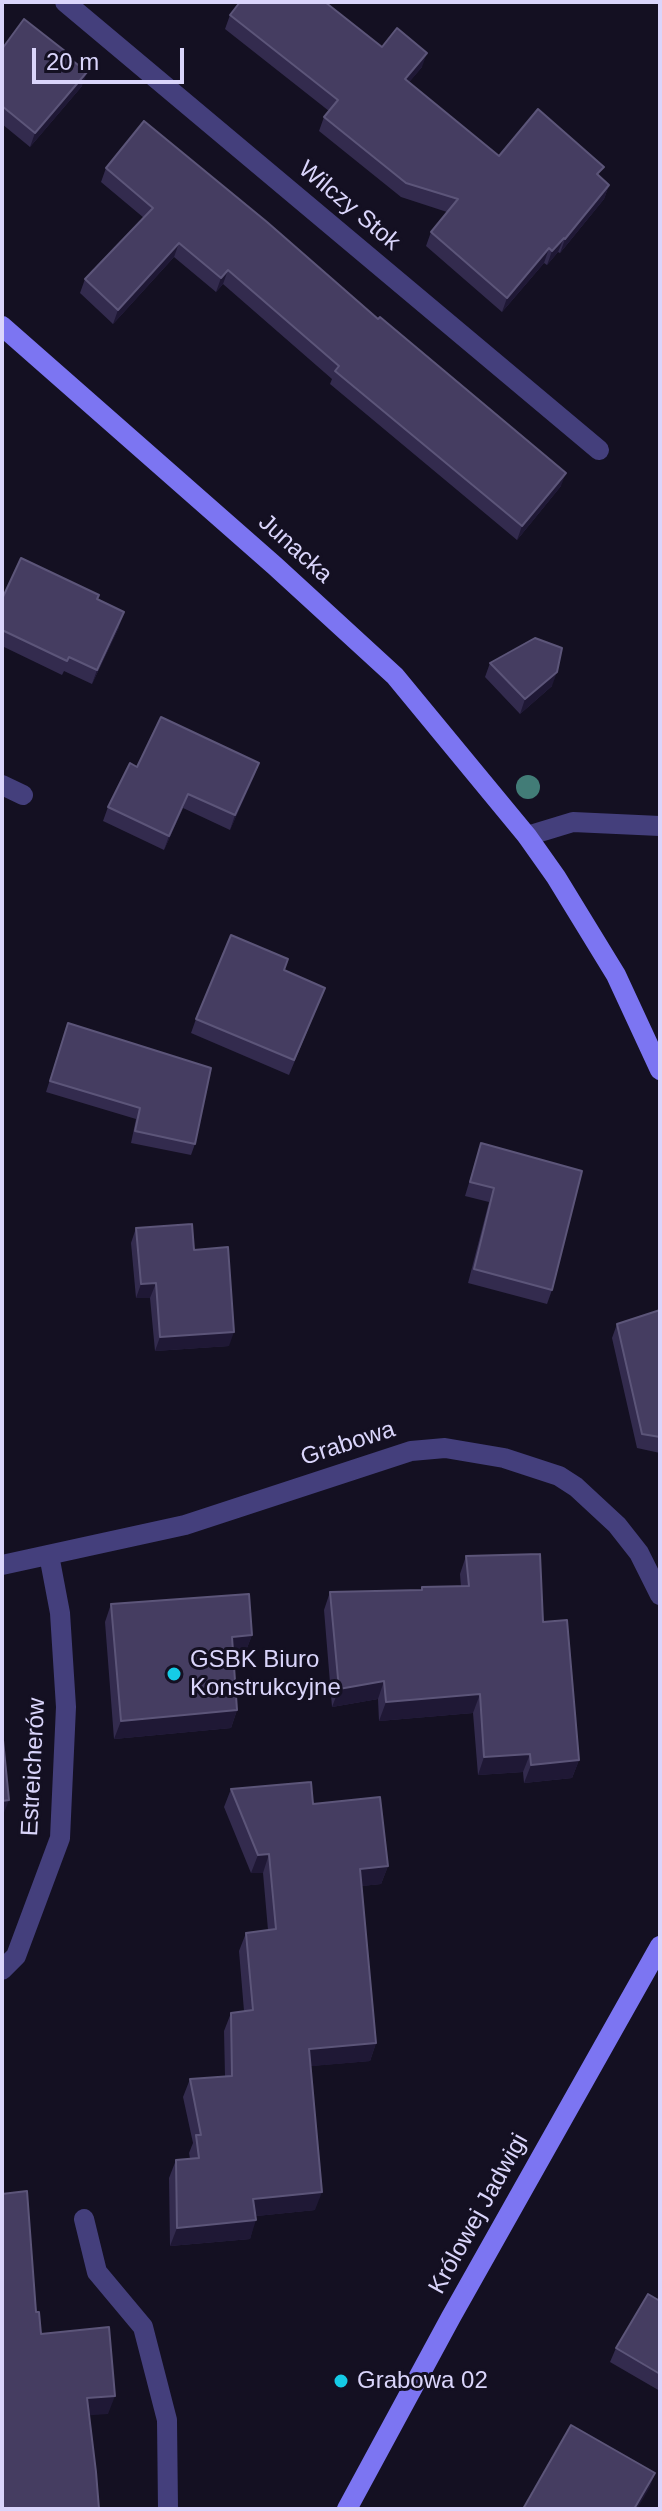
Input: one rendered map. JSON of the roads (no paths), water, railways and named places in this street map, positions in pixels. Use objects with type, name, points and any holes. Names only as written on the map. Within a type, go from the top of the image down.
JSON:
[{"type":"street","name":"Wilczy Stok","points":[[65,2],[599,450]]},
{"type":"street","name":"Junacka","points":[[2,326],[395,676],[527,836]]},
{"type":"street","points":[[2,785],[23,795]]},
{"type":"street","points":[[660,826],[573,822],[527,836],[616,975],[660,1070]]},
{"type":"street","name":"Grabowa","points":[[2,1565],[220,1515],[411,1451],[445,1448],[504,1458],[559,1476],[576,1487],[617,1525],[639,1553],[660,1595]]},
{"type":"street","name":"Estreicherów","points":[[2,1970],[16,1956],[60,1838],[66,1707],[60,1613],[49,1555]]},
{"type":"street","name":"Królowej Jadwigi","points":[[347,2509],[660,1946]]},
{"type":"street","points":[[84,2219],[97,2272],[143,2327],[167,2420],[168,2509]]},
{"type":"place","name":"GSBK Biuro Konstrukcyjne","points":[[174,1674]]},
{"type":"place","name":"Grabowa 02","points":[[341,2381]]}]
